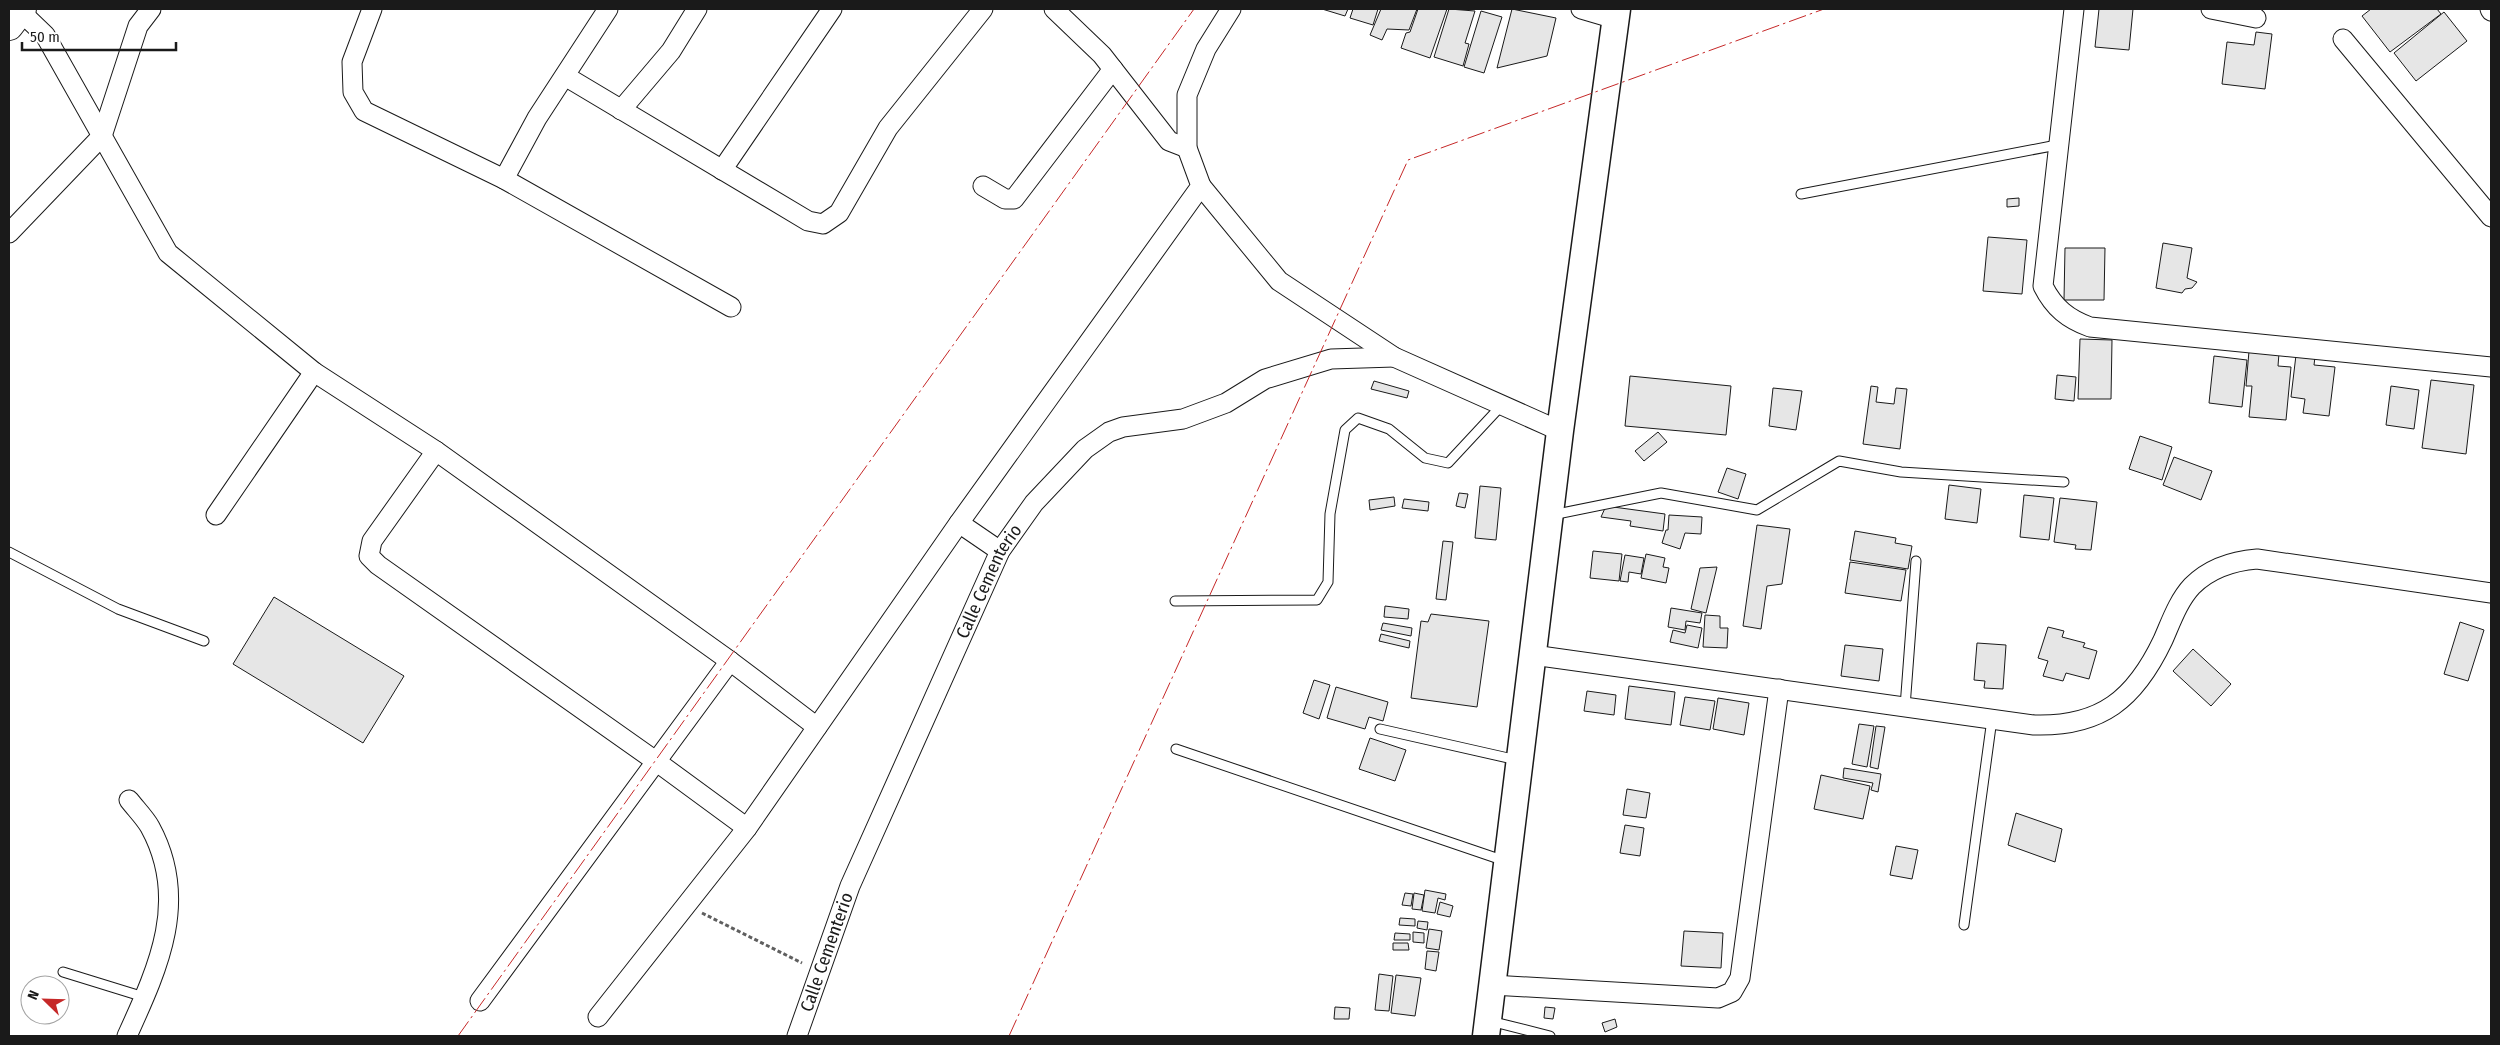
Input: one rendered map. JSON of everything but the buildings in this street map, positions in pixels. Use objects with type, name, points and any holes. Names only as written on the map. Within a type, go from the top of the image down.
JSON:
[{"type":"main road","points":[[1487,1028],[1560,431],[1616,14]]},
{"type":"street","points":[[9,233],[102,136],[138,26],[152,9]]},
{"type":"street","points":[[372,9],[352,62],[353,92],[364,111],[504,179],[731,307]]},
{"type":"street","points":[[504,179],[537,118],[608,9]]},
{"type":"street","points":[[620,110],[671,51],[697,9]]},
{"type":"street","points":[[722,170],[832,9]]},
{"type":"street","points":[[565,76],[808,221],[823,224],[839,213],[888,128],[983,9]]},
{"type":"street","points":[[1054,9],[1102,55],[1169,141],[1187,148]]},
{"type":"street","points":[[1231,9],[1206,49],[1187,94],[1187,148],[1202,186],[1279,281],[1394,358],[1560,431]]},
{"type":"street","points":[[1581,9],[1616,14]]},
{"type":"street","points":[[2074,9],[2057,145],[2043,286],[2056,308],[2078,323],[2090,327],[2491,367]]},
{"type":"street","points":[[2211,9],[2256,18]]},
{"type":"street","points":[[17,15],[45,35],[168,253],[314,372],[436,451],[730,661],[817,727]]},
{"type":"street","points":[[2343,39],[2491,217]]},
{"type":"street","points":[[983,186],[1005,199],[1014,198],[1113,69]]},
{"type":"street","points":[[598,1017],[747,828],[959,523],[1202,186]]},
{"type":"street","name":"Calle Cementerio","points":[[797,1036],[850,886],[1000,551],[1034,503],[1085,449],[1109,432],[1124,427],[1183,419],[1226,403],[1265,379],[1331,359],[1394,358]]},
{"type":"street","points":[[216,515],[314,372]]},
{"type":"street","points":[[436,451],[372,542],[369,556],[378,565],[658,762],[747,828]]},
{"type":"street","points":[[959,523],[1000,551]]},
{"type":"street","points":[[1533,655],[1992,719],[2057,726],[2080,722],[2102,713],[2122,700],[2138,683],[2151,664],[2181,601],[2192,586],[2222,566],[2239,560],[2257,559],[2491,593]]},
{"type":"street","points":[[480,1002],[658,762],[730,661]]},
{"type":"street","points":[[1492,985],[1718,998],[1732,992],[1740,978],[1779,690]]},
{"type":"street","points":[[127,1036],[144,997],[169,923],[170,890],[163,857],[150,826],[130,800]]},
{"type":"lane","points":[[1801,194],[2057,145]]},
{"type":"lane","points":[[1175,601],[1317,600],[1328,582],[1330,514],[1345,430],[1358,418],[1389,429],[1425,458],[1448,463],[1502,405]]},
{"type":"lane","points":[[1550,516],[1661,493],[1757,510],[1839,461],[1901,472],[2064,482]]},
{"type":"lane","points":[[9,552],[118,609],[204,641]]},
{"type":"lane","points":[[1905,707],[1916,561]]},
{"type":"lane","points":[[1964,925],[1992,719]]},
{"type":"lane","points":[[1380,729],[1520,760]]},
{"type":"lane","points":[[1176,749],[1507,862]]},
{"type":"lane","points":[[63,972],[144,997]]},
{"type":"lane","points":[[1487,1028],[1550,1036]]},
{"type":"path","points":[[686,905],[820,972]]},
{"type":"power","points":[[458,1036],[1194,9]]},
{"type":"power","points":[[1009,1036],[1408,160],[1824,9]]}]
